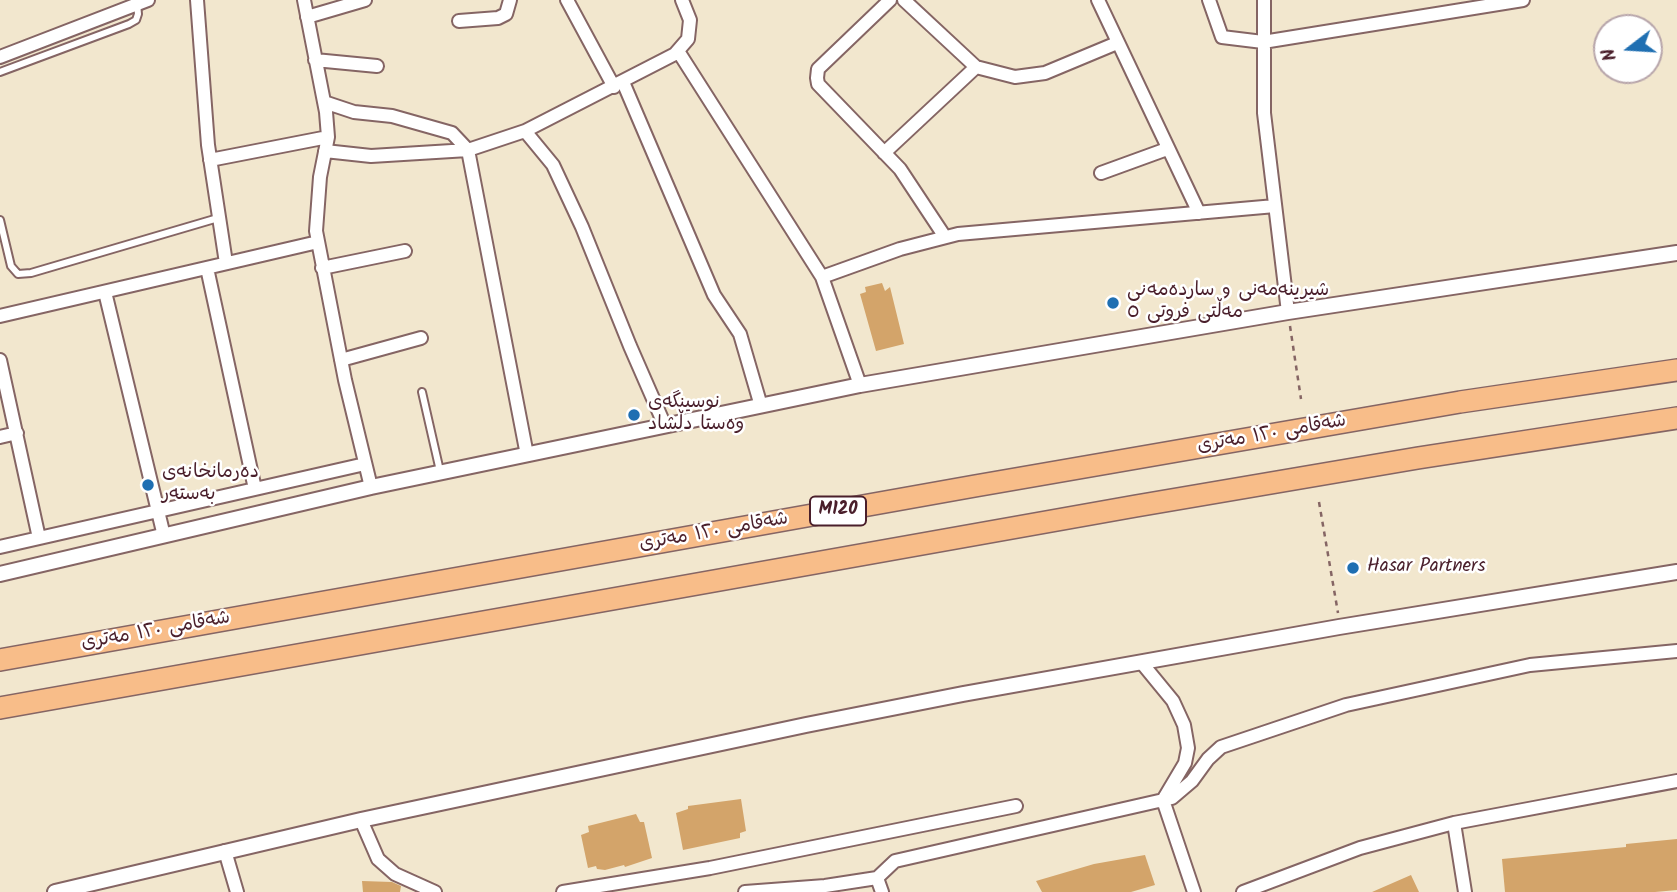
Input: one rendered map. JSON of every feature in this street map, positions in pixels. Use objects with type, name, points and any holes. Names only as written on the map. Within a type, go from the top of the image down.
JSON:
[{"type":"highway","name":"شەقامی ١٢٠ مەتری","points":[[0,660],[1042,474],[1460,402],[1677,370]]},
{"type":"highway","points":[[0,708],[1136,506],[1418,458],[1677,418]]},
{"type":"street","points":[[197,0],[210,160],[226,263]]},
{"type":"street","points":[[304,0],[328,137],[317,218],[318,242],[341,360],[371,487]]},
{"type":"street","points":[[307,17],[365,0]]},
{"type":"street","points":[[459,21],[498,18],[506,14],[510,0]]},
{"type":"street","points":[[567,0],[618,84],[714,295],[740,334],[761,406]]},
{"type":"street","points":[[325,151],[370,156],[468,150],[525,131],[678,51],[688,39],[690,20],[682,0]]},
{"type":"street","points":[[890,0],[818,69],[818,84],[900,169],[945,237]]},
{"type":"street","points":[[1098,0],[1199,213]]},
{"type":"street","points":[[1209,0],[1222,37],[1263,42],[1523,0]]},
{"type":"street","points":[[1264,0],[1264,113],[1288,312]]},
{"type":"street","points":[[0,57],[143,2]]},
{"type":"street","points":[[913,3],[976,67],[1015,77],[1045,73],[1117,43]]},
{"type":"street","points":[[678,51],[822,276],[860,385]]},
{"type":"street","points":[[315,60],[377,66]]},
{"type":"street","points":[[884,153],[976,67]]},
{"type":"street","points":[[324,102],[354,112],[392,116],[452,133],[468,150],[527,455]]},
{"type":"street","points":[[525,131],[553,165],[582,227],[665,426]]},
{"type":"street","points":[[210,160],[328,137]]},
{"type":"street","points":[[1101,173],[1167,149]]},
{"type":"street","points":[[822,276],[900,249],[945,237],[1044,225],[1275,206]]},
{"type":"street","points":[[0,316],[318,242]]},
{"type":"street","points":[[322,268],[405,251]]},
{"type":"street","points":[[0,574],[371,487],[860,385],[1288,312],[1677,253]]},
{"type":"street","points":[[207,268],[255,489]]},
{"type":"street","points":[[105,292],[163,536]]},
{"type":"street","points":[[341,360],[421,338]]},
{"type":"street","points":[[0,359],[39,538]]},
{"type":"street","points":[[0,437],[17,433]]},
{"type":"street","points":[[0,547],[365,464]]},
{"type":"street","points":[[55,892],[361,820],[806,725],[1339,626],[1677,572]]},
{"type":"street","points":[[745,892],[825,886],[877,878],[895,861],[1172,798],[1187,786],[1221,747],[1346,705],[1531,665],[1677,651]]},
{"type":"street","points":[[1141,662],[1173,701],[1184,726],[1188,748],[1185,763],[1163,800],[1194,892]]},
{"type":"street","points":[[1243,892],[1351,851],[1454,823],[1677,781]]},
{"type":"street","points":[[563,892],[710,868],[1016,806]]},
{"type":"street","points":[[361,820],[378,859],[395,874],[435,892]]},
{"type":"street","points":[[1454,823],[1465,892]]},
{"type":"street","points":[[225,851],[237,892]]},
{"type":"street","points":[[877,878],[882,892]]},
{"type":"lane","points":[[0,72],[129,24],[136,20],[143,2]]},
{"type":"lane","points":[[0,220],[11,267],[18,274],[31,273],[218,218]]},
{"type":"lane","points":[[422,392],[441,473]]},
{"type":"path","points":[[1288,312],[1301,399]]},
{"type":"path","points":[[1319,502],[1339,626]]},
{"type":"building","points":[[882,283],[885,291],[890,287],[904,344],[876,351],[860,294],[866,292],[865,287]]},
{"type":"building","points":[[741,799],[746,831],[740,833],[740,838],[683,850],[676,813],[688,809],[688,806]]},
{"type":"building","points":[[636,814],[640,822],[644,822],[652,858],[625,867],[624,865],[605,870],[597,869],[596,866],[588,868],[581,835],[589,832],[588,826]]},
{"type":"building","points":[[1677,839],[1677,890],[1505,892],[1502,859],[1626,847],[1626,844]]},
{"type":"building","points":[[1145,855],[1155,885],[1131,892],[1042,892],[1036,881],[1094,864]]},
{"type":"building","points":[[1411,875],[1419,892],[1372,892]]},
{"type":"building","points":[[362,881],[392,882],[401,886],[400,892],[363,892]]},
{"type":"place","name":"شیرینەمەنی و ساردەمەنی مەڵتی فروتی ٥","points":[[1113,303]]},
{"type":"place","name":"نوسینگەی وەستا دڵشاد","points":[[634,415]]},
{"type":"place","name":"دەرمانخانەی بەستەر","points":[[148,485]]},
{"type":"place","name":"Hasar Partners","points":[[1353,568]]}]
